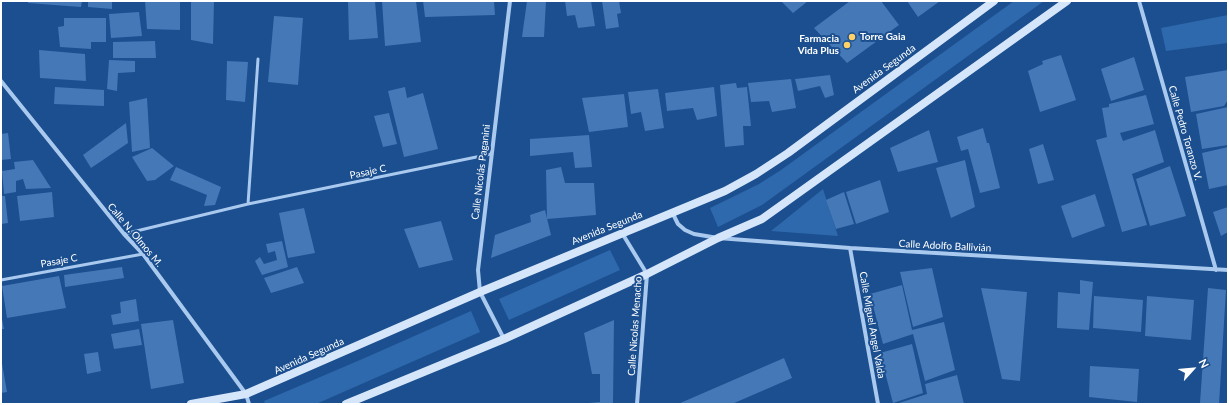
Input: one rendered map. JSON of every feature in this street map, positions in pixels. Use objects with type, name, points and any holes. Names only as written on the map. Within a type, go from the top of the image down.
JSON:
[{"type":"main road","name":"Avenida Segunda","points":[[191,404],[246,394],[480,292],[725,191],[756,174],[788,153],[994,1]]},
{"type":"main road","points":[[346,404],[504,339],[647,274],[718,238],[762,219],[1067,1]]},
{"type":"street","name":"Calle Nicolás Paganini","points":[[504,339],[480,292],[478,270],[510,1]]},
{"type":"street","name":"Calle Pedro Toranzo V.","points":[[1139,1],[1216,270]]},
{"type":"street","name":"Calle N. Olmos M.","points":[[1,81],[124,234],[143,254],[246,394],[249,404]]},
{"type":"street","name":"Calle Adolfo Ballivián","points":[[672,212],[678,224],[685,230],[694,234],[718,238],[850,248],[1228,270]]},
{"type":"street","name":"Calle Nicolas Menacho","points":[[622,233],[647,274],[637,404]]},
{"type":"street","name":"Calle Miguel Angel Valda","points":[[850,248],[878,404]]},
{"type":"lane","points":[[248,204],[258,59]]},
{"type":"lane","name":"Pasaje C","points":[[124,234],[248,204],[491,154]]},
{"type":"lane","name":"Pasaje C","points":[[1,280],[143,254]]},
{"type":"shaded area","points":[[1014,1],[1044,1],[762,205],[718,227],[710,208],[759,184],[781,170]]},
{"type":"shaded area","points":[[1228,15],[1228,43],[1166,51],[1161,28]]},
{"type":"shaded area","points":[[823,189],[838,236],[771,231]]},
{"type":"shaded area","points":[[610,250],[620,270],[509,320],[499,299]]},
{"type":"shaded area","points":[[471,311],[480,332],[316,404],[265,404],[264,401]]},
{"type":"building","points":[[28,1],[82,1],[81,7],[28,3]]},
{"type":"building","points":[[88,1],[112,1],[112,9],[88,7]]},
{"type":"building","points":[[145,1],[180,1],[180,30],[147,29]]},
{"type":"building","points":[[191,1],[214,1],[213,44],[191,40]]},
{"type":"building","points":[[348,1],[375,1],[378,38],[349,40]]},
{"type":"building","points":[[382,1],[416,1],[421,42],[385,46]]},
{"type":"building","points":[[423,1],[494,1],[495,15],[425,17]]},
{"type":"building","points":[[527,1],[546,1],[544,37],[522,37]]},
{"type":"building","points":[[565,1],[591,1],[595,26],[578,28],[575,15],[567,16]]},
{"type":"building","points":[[602,1],[619,1],[621,13],[617,14],[619,27],[606,29]]},
{"type":"building","points":[[781,1],[808,1],[793,13]]},
{"type":"building","name":"Torre Gaia","points":[[850,1],[881,1],[899,25],[847,63],[814,28]]},
{"type":"building","points":[[907,1],[940,1],[918,17]]},
{"type":"building","points":[[139,12],[142,36],[111,38],[109,14]]},
{"type":"building","points":[[274,16],[303,18],[298,85],[268,82]]},
{"type":"building","points":[[64,18],[106,18],[106,42],[91,42],[91,49],[60,47],[58,27],[64,26]]},
{"type":"building","points":[[155,41],[156,58],[113,58],[113,42]]},
{"type":"building","points":[[39,50],[85,54],[86,81],[40,78]]},
{"type":"building","points":[[1061,55],[1076,100],[1040,112],[1028,71],[1043,64],[1042,61]]},
{"type":"building","points":[[1134,57],[1144,90],[1111,101],[1101,69]]},
{"type":"building","points":[[109,60],[135,61],[135,72],[118,73],[117,91],[107,89]]},
{"type":"building","points":[[227,61],[248,62],[245,102],[226,100]]},
{"type":"building","points":[[1228,70],[1228,100],[1224,106],[1191,112],[1185,77]]},
{"type":"building","points":[[830,75],[834,95],[825,98],[820,86],[798,91],[795,79]]},
{"type":"building","points":[[791,79],[796,108],[772,112],[769,101],[751,102],[748,83]]},
{"type":"building","points":[[736,83],[737,88],[747,87],[751,126],[743,126],[744,145],[725,147],[720,85]]},
{"type":"building","points":[[55,87],[104,90],[104,106],[54,104]]},
{"type":"building","points":[[405,87],[407,98],[423,93],[438,149],[404,157],[388,91]]},
{"type":"building","points":[[714,87],[717,116],[697,120],[693,108],[667,111],[665,93]]},
{"type":"building","points":[[658,89],[664,128],[645,131],[641,112],[631,114],[628,92]]},
{"type":"building","points":[[624,94],[628,127],[589,132],[582,98]]},
{"type":"building","points":[[1146,95],[1154,124],[1120,133],[1123,141],[1155,130],[1164,162],[1132,174],[1147,225],[1122,232],[1096,140],[1107,137],[1102,108],[1109,107],[1109,104]]},
{"type":"building","points":[[147,98],[150,148],[132,152],[129,102]]},
{"type":"building","points":[[1228,107],[1228,145],[1202,149],[1196,114]]},
{"type":"building","points":[[389,113],[397,144],[383,147],[374,116]]},
{"type":"building","points":[[126,123],[128,143],[91,168],[83,155]]},
{"type":"building","points":[[983,128],[987,143],[989,143],[1000,188],[980,193],[968,149],[961,151],[957,137]]},
{"type":"building","points":[[929,130],[938,162],[898,172],[890,148]]},
{"type":"building","points":[[8,133],[11,159],[1,160],[1,134]]},
{"type":"building","points":[[589,135],[592,167],[575,168],[573,152],[530,156],[530,139]]},
{"type":"building","points":[[1043,144],[1054,180],[1038,184],[1029,149]]},
{"type":"building","points":[[1228,147],[1228,185],[1209,189],[1202,153]]},
{"type":"building","points":[[152,148],[174,166],[155,180],[147,181],[132,157]]},
{"type":"building","points":[[33,160],[51,188],[26,189],[23,179],[16,181],[16,192],[4,194],[2,171],[15,169],[14,162]]},
{"type":"building","points":[[965,160],[975,207],[951,218],[936,168]]},
{"type":"building","points":[[1170,166],[1186,216],[1150,226],[1136,179]]},
{"type":"building","points":[[176,167],[221,187],[215,205],[204,206],[207,195],[170,180]]},
{"type":"building","points":[[561,167],[565,183],[594,183],[596,215],[547,219],[546,170]]},
{"type":"building","points":[[880,180],[889,212],[856,224],[846,192]]},
{"type":"building","points":[[52,192],[54,217],[20,221],[17,196]]},
{"type":"building","points":[[844,192],[854,224],[836,229],[826,200]]},
{"type":"building","points":[[1095,194],[1105,226],[1072,238],[1061,206]]},
{"type":"building","points":[[1,196],[5,196],[8,223],[1,224]]},
{"type":"building","points":[[1228,207],[1228,232],[1221,236],[1213,212]]},
{"type":"building","points":[[304,208],[315,253],[288,258],[279,213]]},
{"type":"building","points":[[545,210],[551,235],[491,258],[495,235],[531,222],[530,215]]},
{"type":"building","points":[[441,221],[453,260],[419,268],[404,229]]},
{"type":"building","points":[[282,241],[288,267],[262,275],[255,261],[260,257],[264,264],[277,260],[275,251],[268,253],[266,244]]},
{"type":"building","points":[[122,267],[124,278],[65,287],[64,275]]},
{"type":"building","points":[[297,267],[304,283],[271,293],[264,278]]},
{"type":"building","points":[[932,268],[943,317],[913,327],[900,272]]},
{"type":"building","points":[[59,276],[66,308],[7,318],[2,286]]},
{"type":"building","points":[[1080,280],[1093,282],[1089,330],[1057,328],[1058,292],[1080,294]]},
{"type":"building","points":[[902,285],[912,330],[944,322],[955,370],[925,381],[913,334],[883,344],[870,294]]},
{"type":"building","points":[[981,288],[1027,292],[1020,381],[1002,379]]},
{"type":"building","points":[[1208,288],[1226,290],[1219,404],[1200,403]]},
{"type":"building","points":[[1094,296],[1143,300],[1141,332],[1093,328]]},
{"type":"building","points":[[1147,296],[1194,300],[1191,340],[1145,336]]},
{"type":"building","points":[[136,299],[139,321],[113,325],[111,315],[121,313],[120,302]]},
{"type":"building","points":[[1,314],[4,329],[1,329]]},
{"type":"building","points":[[173,320],[184,383],[151,389],[141,324]]},
{"type":"building","points":[[614,320],[613,404],[589,404],[600,402],[600,374],[592,374],[584,333]]},
{"type":"building","points":[[139,329],[142,345],[114,349],[111,334]]},
{"type":"building","points":[[912,344],[923,393],[893,403],[880,353]]},
{"type":"building","points":[[98,352],[101,371],[87,374],[84,354]]},
{"type":"building","points":[[1,358],[7,392],[1,393]]},
{"type":"building","points":[[784,358],[792,378],[732,404],[678,404]]},
{"type":"building","points":[[1090,366],[1139,369],[1137,402],[1089,397]]},
{"type":"building","points":[[957,375],[964,404],[896,404],[927,394],[925,384]]},
{"type":"place","name":"Torre Gaia","points":[[852,37]]},
{"type":"place","name":"Farmacia Vida Plus","points":[[847,45]]}]
